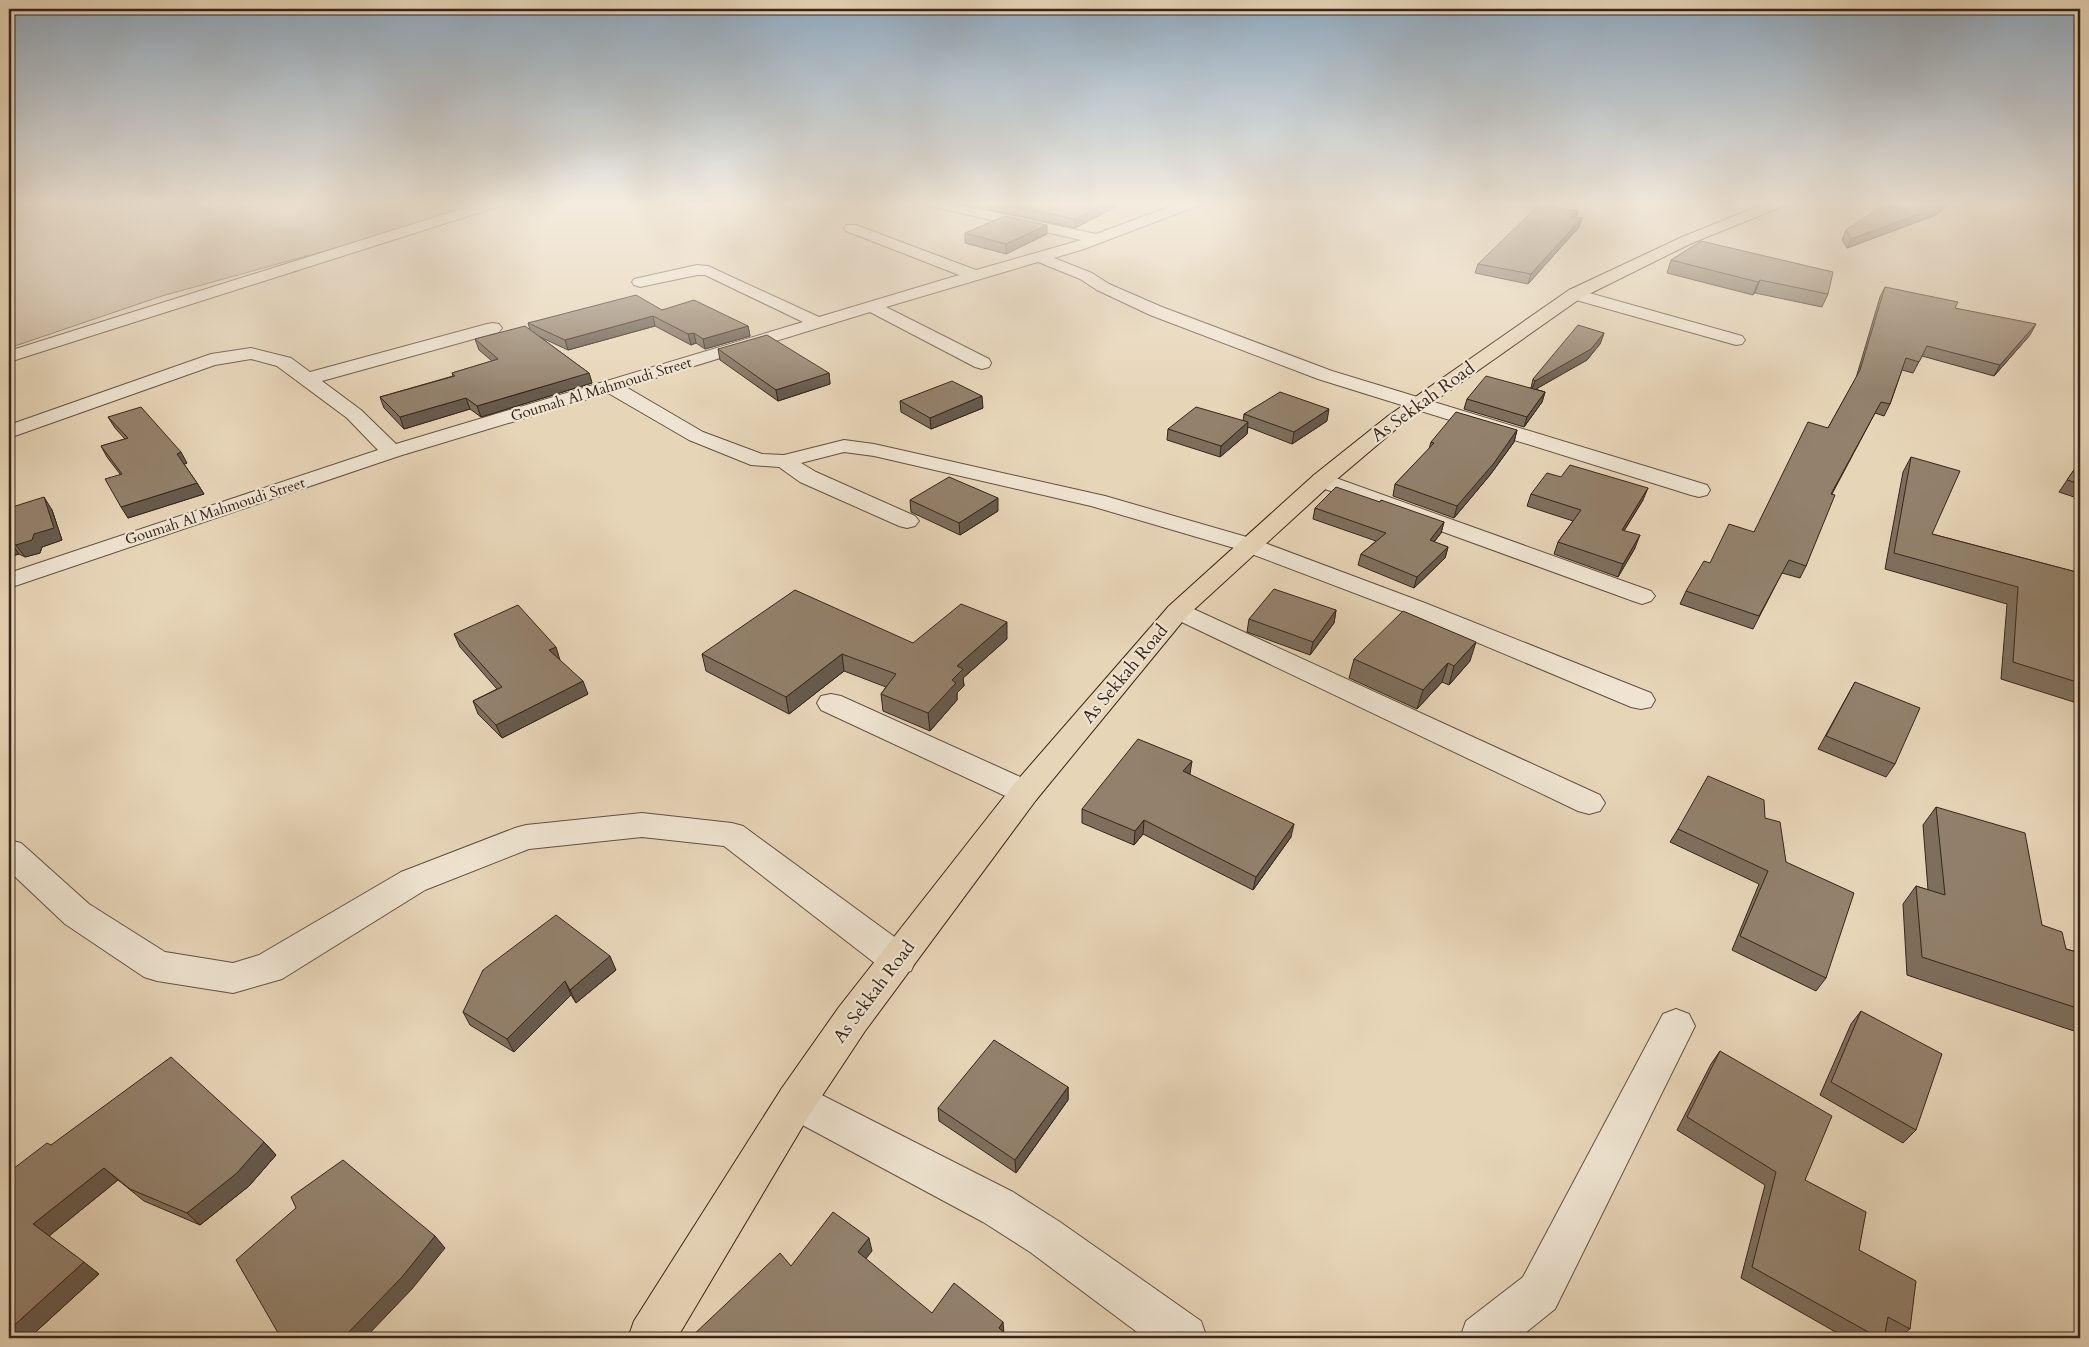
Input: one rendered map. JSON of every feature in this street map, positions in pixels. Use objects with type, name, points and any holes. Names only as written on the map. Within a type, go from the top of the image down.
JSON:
[{"type":"main road","name":"As Sekkah Road","points":[[651,1338],[796,1101],[852,1019],[1025,792],[1178,611],[1322,480],[1417,404],[1575,294],[1635,265]]},
{"type":"street","points":[[9,358],[295,265]]},
{"type":"street","points":[[948,265],[975,275]]},
{"type":"street","name":"Ḡoumah Al Mahmoudi Street","points":[[9,581],[392,452],[1011,265]]},
{"type":"street","points":[[1058,265],[1086,276],[1104,287],[1156,311],[1325,375],[1699,490]]},
{"type":"street","points":[[640,282],[697,270],[708,271],[820,323]]},
{"type":"street","points":[[1575,294],[1736,340]]},
{"type":"street","points":[[872,307],[982,363]]},
{"type":"street","points":[[307,379],[493,328]]},
{"type":"street","points":[[9,432],[211,360],[251,353],[284,362],[354,414],[392,452]]},
{"type":"street","points":[[610,386],[696,436],[758,460],[784,462],[844,446],[874,450],[1097,501],[1249,545],[1416,608],[1641,700]]},
{"type":"street","points":[[784,462],[808,477],[907,521]]},
{"type":"street","points":[[1322,480],[1642,596]]},
{"type":"street","points":[[1178,611],[1589,804]]},
{"type":"street","points":[[831,703],[1025,792]]},
{"type":"street","points":[[9,852],[77,914],[157,966],[233,978],[269,968],[413,881],[526,837],[642,825],[732,835],[898,960]]},
{"type":"street","points":[[1484,1338],[1539,1293],[1676,1026]]},
{"type":"street","points":[[796,1101],[998,1207],[1045,1237],[1184,1338]]},
{"type":"shaded area","points":[[9,265],[275,265],[162,296],[9,348]]},
{"type":"building","points":[[1483,265],[1539,265],[1531,274]]},
{"type":"building","points":[[1690,265],[1803,265],[1833,272],[1828,294],[1760,280],[1758,282]]},
{"type":"building","points":[[1885,287],[1958,302],[1955,308],[2036,324],[2000,365],[1927,346],[1919,362],[1906,358],[1890,404],[1881,402],[1831,494],[1835,495],[1806,566],[1789,560],[1759,616],[1686,591],[1704,561],[1710,563],[1729,524],[1754,532],[1808,422],[1828,428],[1860,370]]},
{"type":"building","points":[[636,295],[662,310],[694,300],[748,326],[703,339],[694,333],[688,334],[653,316],[565,340],[528,323]]},
{"type":"building","points":[[1578,325],[1604,333],[1591,349],[1535,381],[1533,379]]},
{"type":"building","points":[[525,326],[589,373],[477,406],[466,398],[400,417],[380,397],[455,376],[452,373],[498,359],[475,339]]},
{"type":"building","points":[[767,335],[829,373],[776,390],[718,349]]},
{"type":"building","points":[[1486,376],[1545,392],[1527,417],[1467,399]]},
{"type":"building","points":[[952,381],[982,396],[930,418],[900,401]]},
{"type":"building","points":[[1280,392],[1329,409],[1294,432],[1244,414]]},
{"type":"building","points":[[141,407],[181,452],[177,454],[197,483],[121,507],[105,479],[122,474],[101,446],[128,438],[108,417]]},
{"type":"building","points":[[1196,407],[1248,422],[1221,446],[1168,429]]},
{"type":"building","points":[[1456,412],[1517,430],[1494,463],[1457,506],[1395,484],[1434,443],[1431,442]]},
{"type":"building","points":[[1911,457],[1960,471],[1932,534],[2080,573],[2080,683],[2013,662],[2018,587],[1894,553]]},
{"type":"building","points":[[2080,461],[2080,484],[2067,480]]},
{"type":"building","points":[[1570,465],[1648,488],[1622,530],[1640,535],[1623,564],[1558,542],[1581,510],[1531,494],[1547,473],[1561,477]]},
{"type":"building","points":[[949,477],[998,498],[959,523],[910,500]]},
{"type":"building","points":[[1336,487],[1380,502],[1381,500],[1444,522],[1430,540],[1448,547],[1417,577],[1361,554],[1386,533],[1315,508]]},
{"type":"building","points":[[44,497],[54,528],[34,534],[32,540],[16,545],[9,542],[9,508]]},
{"type":"building","points":[[1274,589],[1336,610],[1313,642],[1249,619]]},
{"type":"building","points":[[795,590],[913,643],[961,604],[1007,622],[957,666],[963,669],[952,680],[956,683],[928,713],[881,694],[896,674],[842,654],[786,697],[702,654]]},
{"type":"building","points":[[518,605],[556,647],[549,650],[583,681],[496,725],[473,701],[502,687],[454,634]]},
{"type":"building","points":[[1403,611],[1476,642],[1454,666],[1448,663],[1423,690],[1354,659]]},
{"type":"building","points":[[1855,682],[1920,708],[1895,764],[1826,736]]},
{"type":"building","points":[[1138,739],[1192,761],[1183,771],[1294,824],[1256,877],[1144,820],[1135,831],[1082,809]]},
{"type":"building","points":[[1708,776],[1764,800],[1765,818],[1780,822],[1786,862],[1854,893],[1826,978],[1740,936],[1768,871],[1678,829]]},
{"type":"building","points":[[1936,807],[2025,833],[2042,925],[2062,932],[2066,949],[2080,953],[2080,1009],[1922,957],[1916,886],[1945,895]]},
{"type":"building","points":[[556,915],[610,956],[570,990],[565,981],[507,1039],[463,1012],[483,970]]},
{"type":"building","points":[[1861,1011],[1942,1054],[1916,1130],[1831,1082]]},
{"type":"building","points":[[994,1040],[1068,1087],[1015,1160],[938,1108]]},
{"type":"building","points":[[1720,1051],[1832,1116],[1805,1180],[1866,1212],[1859,1250],[1916,1281],[1910,1329],[1888,1317],[1884,1338],[1879,1338],[1752,1267],[1776,1172],[1687,1117]]},
{"type":"building","points":[[171,1057],[264,1142],[237,1173],[187,1213],[130,1189],[104,1168],[33,1224],[84,1262],[9,1330],[9,1172],[47,1143],[51,1145]]},
{"type":"building","points":[[343,1160],[435,1236],[402,1277],[343,1338],[281,1338],[236,1260],[296,1208],[291,1197]]},
{"type":"building","points":[[833,1212],[869,1238],[858,1252],[932,1313],[954,1283],[1003,1322],[999,1328],[1010,1338],[690,1338],[780,1253],[791,1266]]}]
